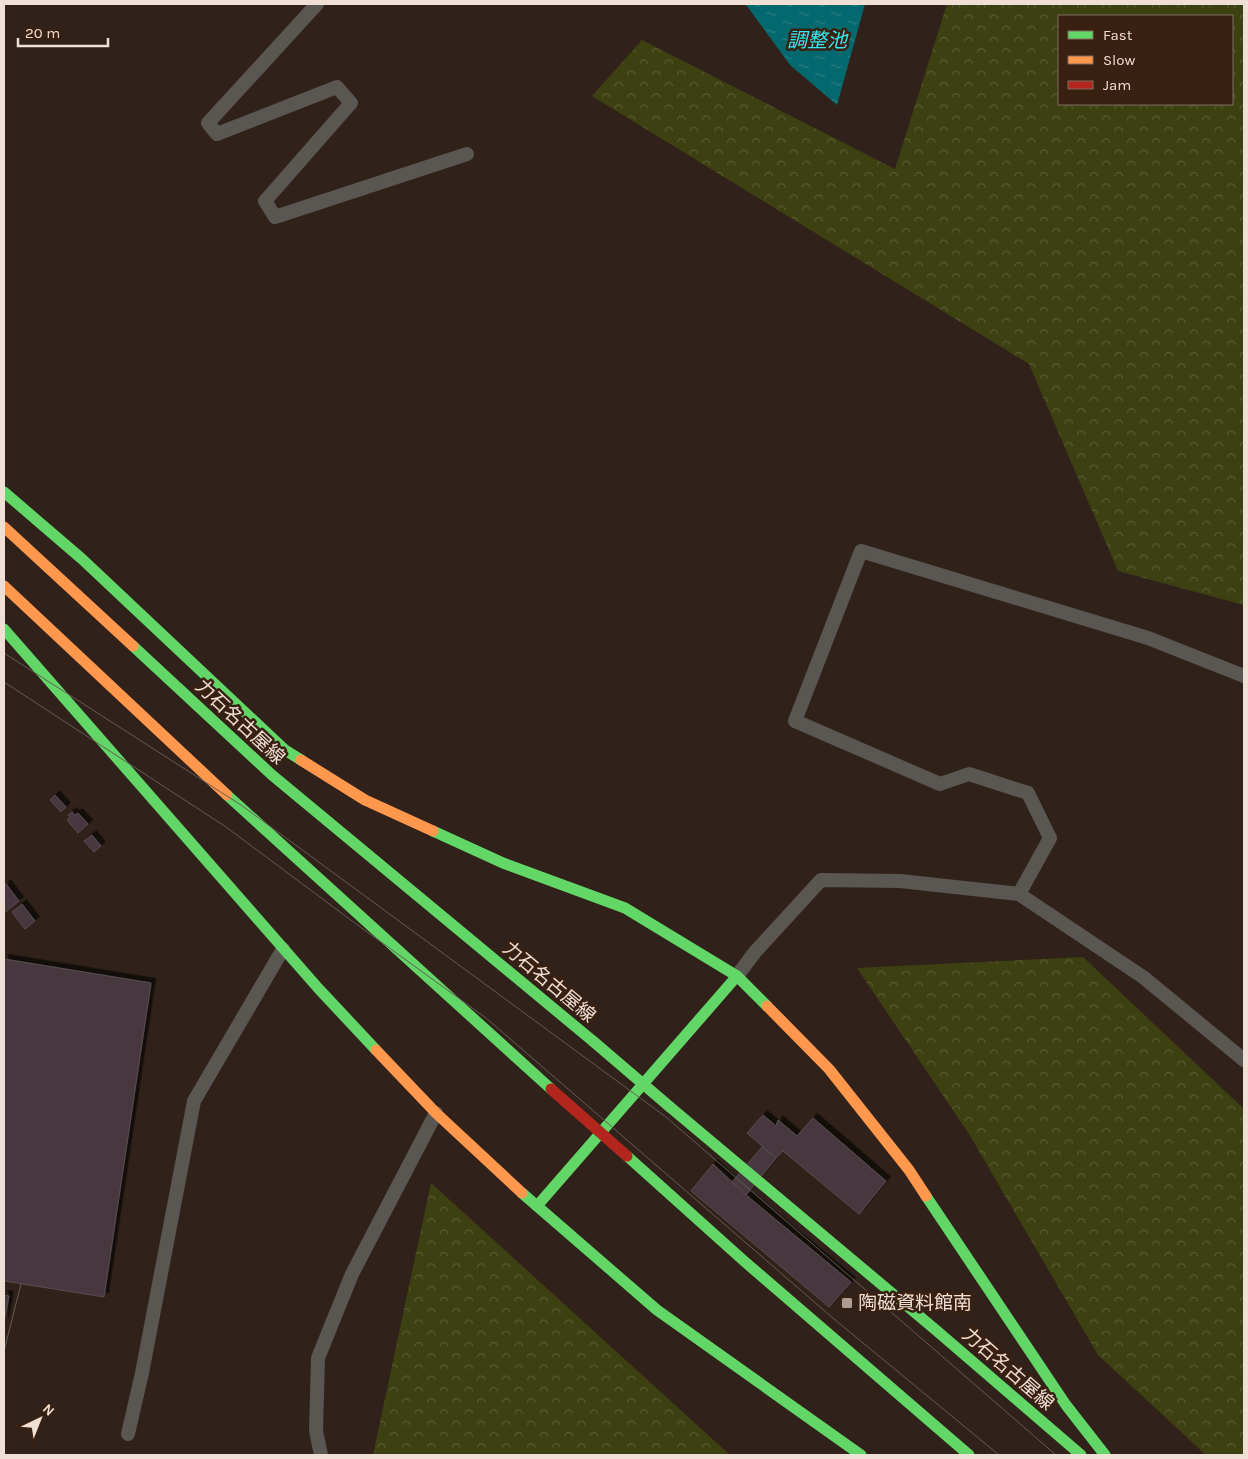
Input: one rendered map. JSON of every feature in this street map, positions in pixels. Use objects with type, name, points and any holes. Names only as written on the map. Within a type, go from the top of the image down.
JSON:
[{"type":"main road","points":[[4,492],[82,559],[285,750],[373,804],[503,863],[625,908],[737,976],[829,1068],[909,1170],[1066,1405],[1105,1455]]},
{"type":"main road","name":"力石名古屋線","points":[[4,527],[272,776],[594,1042],[930,1324],[1081,1455]]},
{"type":"main road","points":[[4,586],[190,761],[551,1089],[744,1261],[969,1455]]},
{"type":"main road","points":[[4,629],[283,949],[436,1113],[537,1206],[657,1310],[860,1455]]},
{"type":"main road","points":[[537,1206],[737,976]]},
{"type":"lane","points":[[317,4],[208,123],[217,134],[337,87],[351,103],[265,201],[275,216],[467,154]]},
{"type":"lane","points":[[1019,894],[1050,838],[1028,793],[970,774],[940,784],[795,721],[861,551],[1148,638],[1244,676]]},
{"type":"lane","points":[[737,976],[755,952],[821,880],[900,881],[1019,894],[1143,977],[1244,1060]]},
{"type":"lane","points":[[128,1434],[142,1372],[194,1102],[283,949]]},
{"type":"lane","points":[[321,1455],[316,1431],[318,1358],[352,1274],[436,1113]]},
{"type":"green space","points":[[947,4],[1244,4],[1244,605],[1118,571],[1029,364],[592,96],[642,40],[895,169]]},
{"type":"green space","points":[[1083,957],[1244,1109],[1244,1455],[1206,1455],[1098,1355],[969,1134],[857,968]]},
{"type":"green space","points":[[431,1183],[730,1455],[373,1455]]},
{"type":"water","name":"調整池","points":[[743,4],[865,4],[837,105],[790,65],[747,6]]},
{"type":"building","points":[[55,795],[66,807],[61,812],[50,800]]},
{"type":"building","points":[[72,812],[75,815],[78,813],[88,824],[78,833],[67,820],[70,817],[68,815]]},
{"type":"building","points":[[92,835],[101,846],[94,852],[84,841]]},
{"type":"building","points":[[6,884],[19,901],[4,913],[4,886]]},
{"type":"building","points":[[22,904],[35,921],[25,929],[12,912]]},
{"type":"building","points":[[4,959],[151,983],[104,1297],[4,1281]]},
{"type":"building","points":[[763,1115],[776,1126],[778,1120],[797,1136],[813,1118],[886,1181],[859,1214],[783,1151],[776,1158],[747,1133]]},
{"type":"building","points":[[762,1147],[776,1158],[746,1195],[732,1182]]},
{"type":"building","points":[[713,1164],[746,1195],[851,1282],[829,1307],[691,1191]]},
{"type":"building","points":[[4,1295],[9,1296],[4,1322]]},
{"type":"tram line","points":[[4,653],[241,805],[666,1117],[1056,1455]]},
{"type":"tram line","points":[[4,682],[226,827],[486,1018],[834,1319],[999,1455]]},
{"type":"tram line","points":[[4,1351],[21,1284]]},
{"type":"traffic: fast","points":[[4,492],[82,559],[285,750],[301,760]]},
{"type":"traffic: fast","points":[[4,629],[318,988],[376,1050]]},
{"type":"traffic: fast","points":[[133,646],[272,775],[594,1042]]},
{"type":"traffic: fast","points":[[227,795],[551,1089]]},
{"type":"traffic: fast","points":[[433,831],[503,863],[625,908],[737,976],[767,1006]]},
{"type":"traffic: fast","points":[[537,1206],[737,976]]},
{"type":"traffic: fast","points":[[594,1042],[670,1107]]},
{"type":"traffic: fast","points":[[670,1107],[937,1331],[1081,1455]]},
{"type":"traffic: fast","points":[[627,1156],[744,1261],[969,1455]]},
{"type":"traffic: fast","points":[[522,1193],[657,1310],[861,1455]]},
{"type":"traffic: fast","points":[[926,1196],[1066,1405],[1105,1455]]},
{"type":"traffic: slow","points":[[4,527],[133,646]]},
{"type":"traffic: slow","points":[[4,586],[227,795]]},
{"type":"traffic: slow","points":[[301,760],[365,800],[433,831]]},
{"type":"traffic: slow","points":[[767,1006],[829,1069],[909,1170],[926,1196]]},
{"type":"traffic: slow","points":[[376,1050],[436,1113],[522,1193]]},
{"type":"traffic: jam","points":[[551,1089],[627,1156]]},
{"type":"place","name":"陶磁資料館南","points":[[847,1303]]}]
